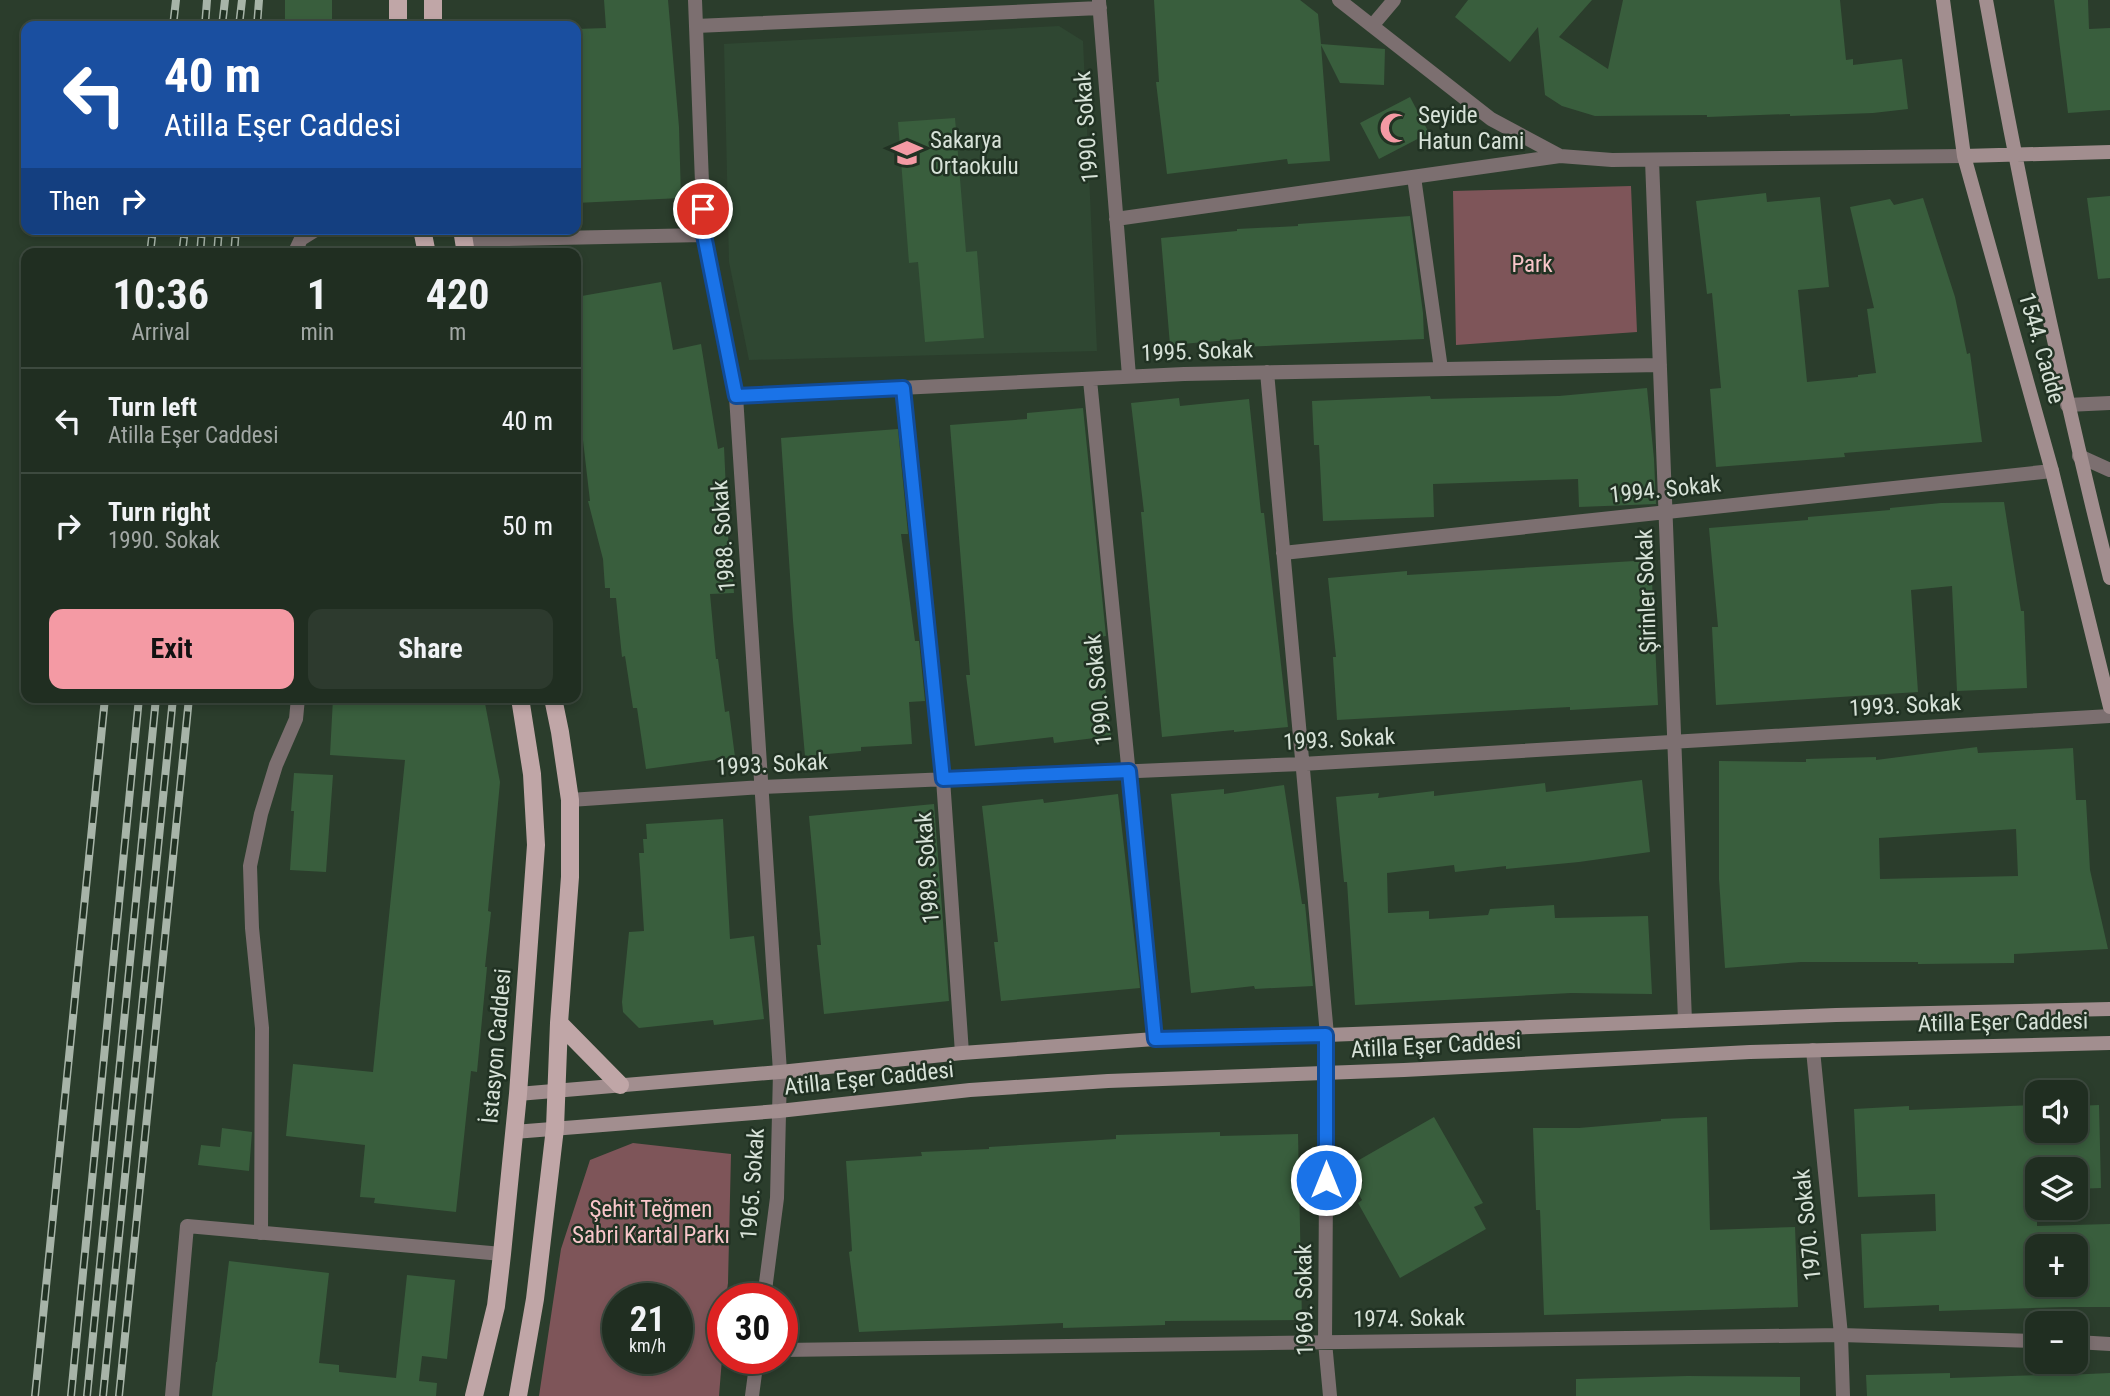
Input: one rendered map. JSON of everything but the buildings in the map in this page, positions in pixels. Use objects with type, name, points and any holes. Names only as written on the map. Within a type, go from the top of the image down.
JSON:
[{"type":"main road","points":[[398,0],[398,21]]},
{"type":"main road","points":[[433,0],[433,21]]},
{"type":"main road","name":"1544. Cadde","points":[[1943,0],[1964,156],[2053,471],[2110,707]]},
{"type":"main road","name":"1544. Cadde","points":[[1986,0],[2014,155],[2067,405],[2110,578]]},
{"type":"main road","points":[[1964,156],[2110,152]]},
{"type":"main road","name":"İstasyon Caddesi","points":[[474,1396],[496,1306],[502,1254],[518,1094],[536,845],[532,774],[521,703]]},
{"type":"main road","points":[[518,1396],[535,1299],[555,1128],[559,1023],[570,877],[569,800],[554,703]]},
{"type":"main road","name":"Atilla Eşer Caddesi","points":[[518,1094],[780,1072],[962,1053],[1155,1039],[1836,1015],[2110,1009]]},
{"type":"main road","points":[[559,1023],[620,1085]]},
{"type":"main road","name":"Atilla Eşer Caddesi","points":[[514,1132],[779,1111],[998,1088],[1108,1081],[1812,1050],[2110,1043]]},
{"type":"street","name":"1988. Sokak","points":[[695,0],[704,235],[736,396],[780,1072]]},
{"type":"street","points":[[1339,0],[1491,119],[1560,156]]},
{"type":"street","points":[[1372,26],[1394,0]]},
{"type":"street","points":[[696,26],[1100,4]]},
{"type":"street","name":"1990. Sokak","points":[[1100,4],[1129,376]]},
{"type":"street","points":[[1116,219],[1560,156],[1652,160],[1964,156]]},
{"type":"street","name":"Şirinler Sokak","points":[[1652,160],[1685,1021]]},
{"type":"street","points":[[1414,177],[1441,369]]},
{"type":"street","points":[[464,241],[704,235]]},
{"type":"street","name":"1995. Sokak","points":[[736,396],[1129,376],[1660,365]]},
{"type":"street","name":"1969. Sokak","points":[[1267,372],[1326,1035],[1325,1342],[1331,1396]]},
{"type":"street","name":"1990. Sokak","points":[[1090,380],[1155,1039]]},
{"type":"street","name":"1989. Sokak","points":[[903,388],[943,779],[962,1053]]},
{"type":"street","points":[[2067,405],[2110,403]]},
{"type":"street","points":[[2079,456],[2110,470]]},
{"type":"street","name":"1994. Sokak","points":[[1283,553],[2053,471]]},
{"type":"street","points":[[261,1233],[261,1028],[250,866],[261,814],[276,765],[296,719],[298,703]]},
{"type":"street","name":"1993. Sokak","points":[[569,800],[762,787],[1302,764],[2110,716]]},
{"type":"street","name":"1970. Sokak","points":[[1812,1050],[1842,1335],[1843,1396]]},
{"type":"street","name":"1965. Sokak","points":[[766,1283],[777,1198],[780,1072]]},
{"type":"street","points":[[172,1396],[187,1226],[502,1254]]},
{"type":"street","name":"1974. Sokak","points":[[798,1350],[1842,1335],[2025,1341]]},
{"type":"street","points":[[2088,1343],[2110,1344]]},
{"type":"street","points":[[752,1396],[755,1374]]},
{"type":"shaded area","name":"Sakarya Ortaokulu","points":[[1059,26],[1083,41],[1097,351],[749,360],[729,262],[724,44]]},
{"type":"green space","name":"Park","points":[[1631,186],[1637,332],[1456,345],[1453,191]]},
{"type":"green space","name":"Şehit Teğmen Sabri Kartal Parkı","points":[[633,1143],[731,1154],[728,1283],[707,1283],[707,1374],[721,1374],[719,1396],[539,1396],[561,1249],[590,1160]]},
{"type":"railway","points":[[174,21],[176,0]]},
{"type":"railway","points":[[205,21],[207,0]]},
{"type":"railway","points":[[223,21],[225,0]]},
{"type":"railway","points":[[240,21],[242,0]]},
{"type":"railway","points":[[257,21],[259,0]]},
{"type":"railway","points":[[151,248],[152,235]]},
{"type":"railway","points":[[183,248],[184,235]]},
{"type":"railway","points":[[200,248],[202,235]]},
{"type":"railway","points":[[217,248],[219,235]]},
{"type":"railway","points":[[234,248],[236,235]]},
{"type":"railway","points":[[35,1396],[104,703]]},
{"type":"railway","points":[[71,1396],[139,703]]},
{"type":"railway","points":[[87,1396],[156,703]]},
{"type":"railway","points":[[103,1396],[172,703]]},
{"type":"railway","points":[[119,1396],[188,703]]},
{"type":"place","name":"Seyide Hatun Cami","points":[[1395,128]]},
{"type":"place","name":"Sakarya Ortaokulu","points":[[907,153]]},
{"type":"route","points":[[703,209],[704,235],[736,396],[903,388],[943,779],[1129,771],[1155,1039],[1326,1035],[1326,1180]]}]
